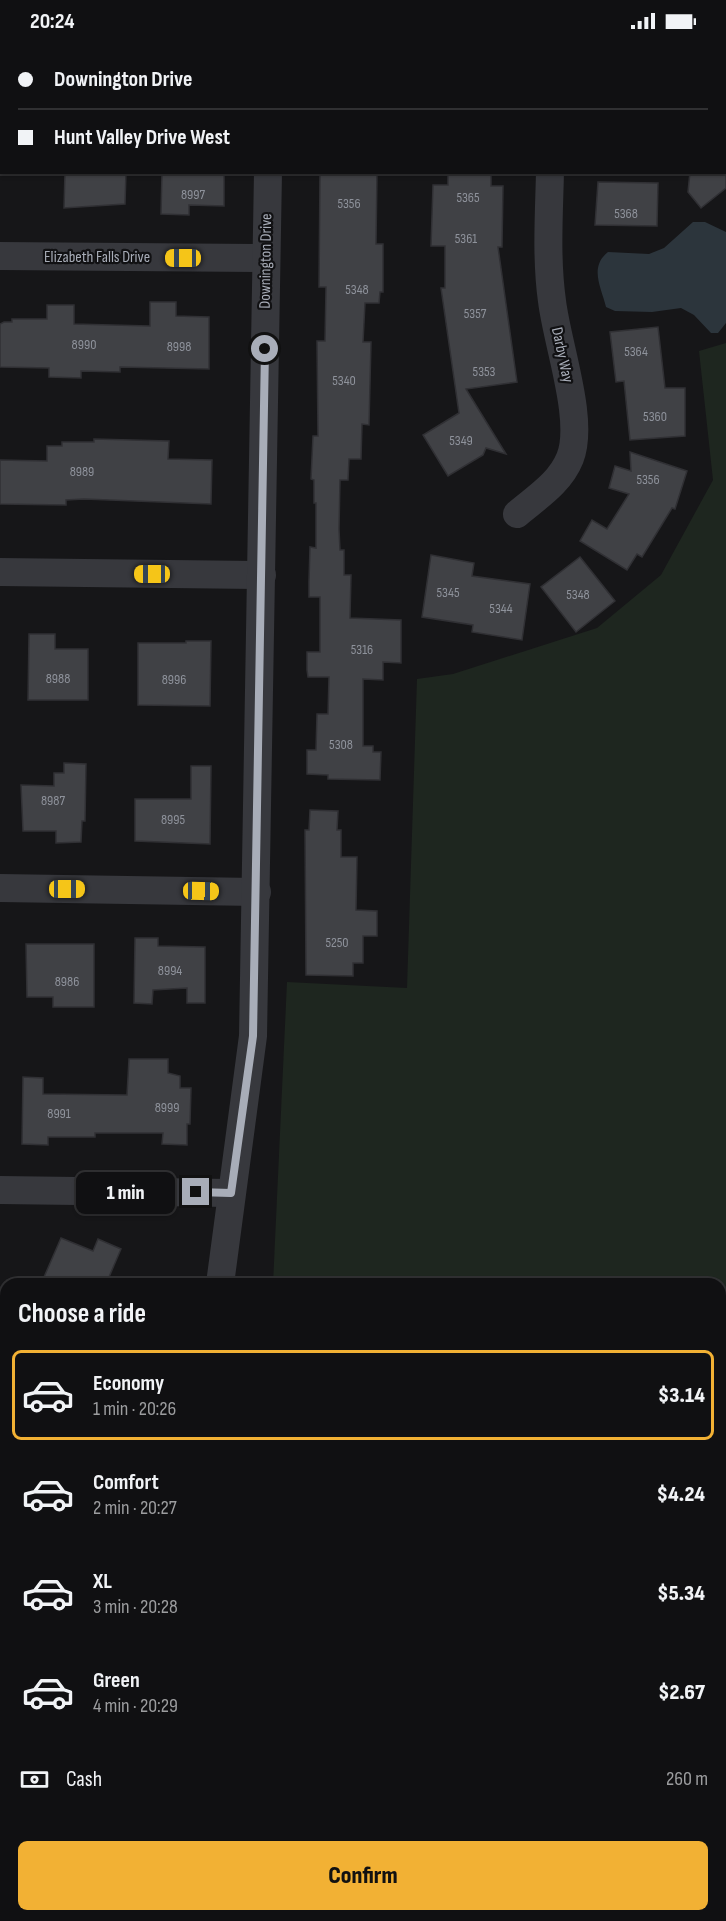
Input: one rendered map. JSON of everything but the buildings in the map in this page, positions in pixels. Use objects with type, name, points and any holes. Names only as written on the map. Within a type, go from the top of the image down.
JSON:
[{"type":"street","name":"Downington Drive","points":[[221,1278],[253,1036],[268,174]]},
{"type":"street","name":"Darby Way","points":[[517,514],[555,483],[570,458],[576,429],[551,299],[548,252],[550,174]]},
{"type":"street","name":"Elizabeth Falls Drive","points":[[0,256],[266,258]]},
{"type":"street","points":[[0,572],[262,575]]},
{"type":"street","points":[[0,888],[257,892]]},
{"type":"street","points":[[0,1190],[231,1193]]},
{"type":"shaded area","points":[[693,222],[705,222],[726,232],[726,323],[718,333],[711,333],[694,315],[681,308],[652,312],[615,311],[606,307],[599,285],[598,271],[602,258],[608,252],[649,254],[664,248]]},
{"type":"shaded area","points":[[726,343],[726,1278],[273,1278],[287,982],[407,988],[417,679],[453,674],[597,628],[661,575],[713,480],[699,351]]},
{"type":"route","points":[[196,1192],[231,1193],[253,1036],[258,869],[265,349]]}]
